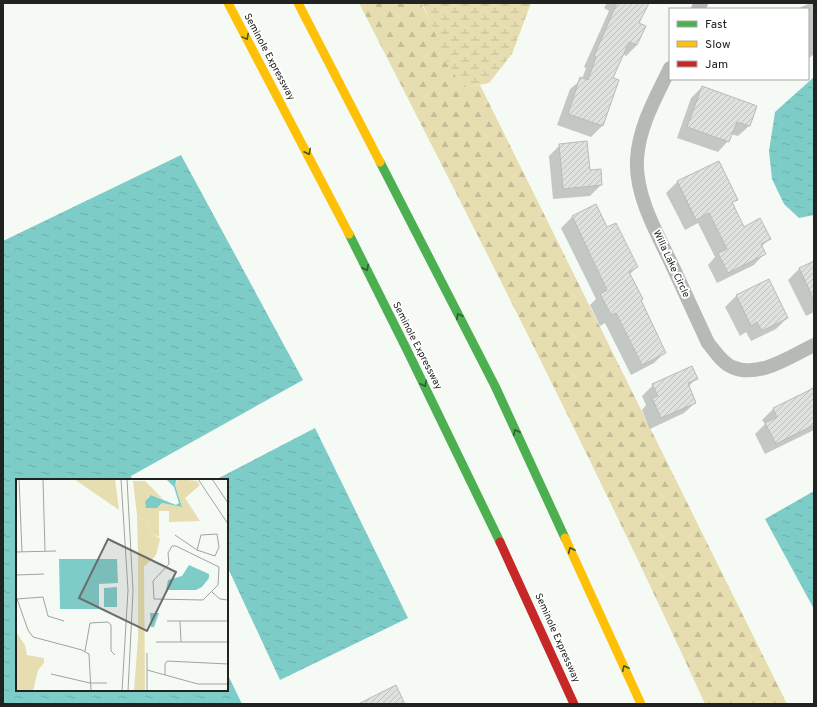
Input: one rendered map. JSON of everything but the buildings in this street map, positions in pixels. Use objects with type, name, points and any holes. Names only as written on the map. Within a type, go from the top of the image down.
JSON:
[{"type":"highway","name":"Seminole Expressway","points":[[228,3],[304,145],[428,392],[527,598],[574,704]]},
{"type":"highway","points":[[298,3],[495,386],[641,704]]},
{"type":"street","name":"Willa Lake Circle","points":[[669,70],[648,115],[640,139],[637,160],[640,188],[651,221],[708,343],[718,356],[732,367],[748,371],[771,366],[814,345]]},
{"type":"green space","points":[[359,3],[421,3],[463,88],[480,85],[787,704],[705,704],[579,439]]},
{"type":"green space","points":[[422,3],[531,3],[512,54],[489,83],[463,88],[449,66]]},
{"type":"water","points":[[814,77],[814,215],[799,218],[784,204],[772,179],[769,151],[775,112]]},
{"type":"water","points":[[181,155],[303,380],[131,476],[132,479],[16,479],[16,691],[228,691],[228,675],[242,704],[3,704],[3,241]]},
{"type":"water","points":[[315,428],[408,618],[280,680],[228,568],[228,479],[217,479]]},
{"type":"water","points":[[814,491],[814,609],[765,519]]},
{"type":"traffic: fast","points":[[380,162],[495,386],[565,538]]},
{"type":"traffic: fast","points":[[349,234],[500,542]]},
{"type":"traffic: slow","points":[[228,3],[349,234]]},
{"type":"traffic: slow","points":[[298,3],[380,162]]},
{"type":"traffic: slow","points":[[565,538],[641,704]]},
{"type":"traffic: jam","points":[[500,542],[574,704]]}]
